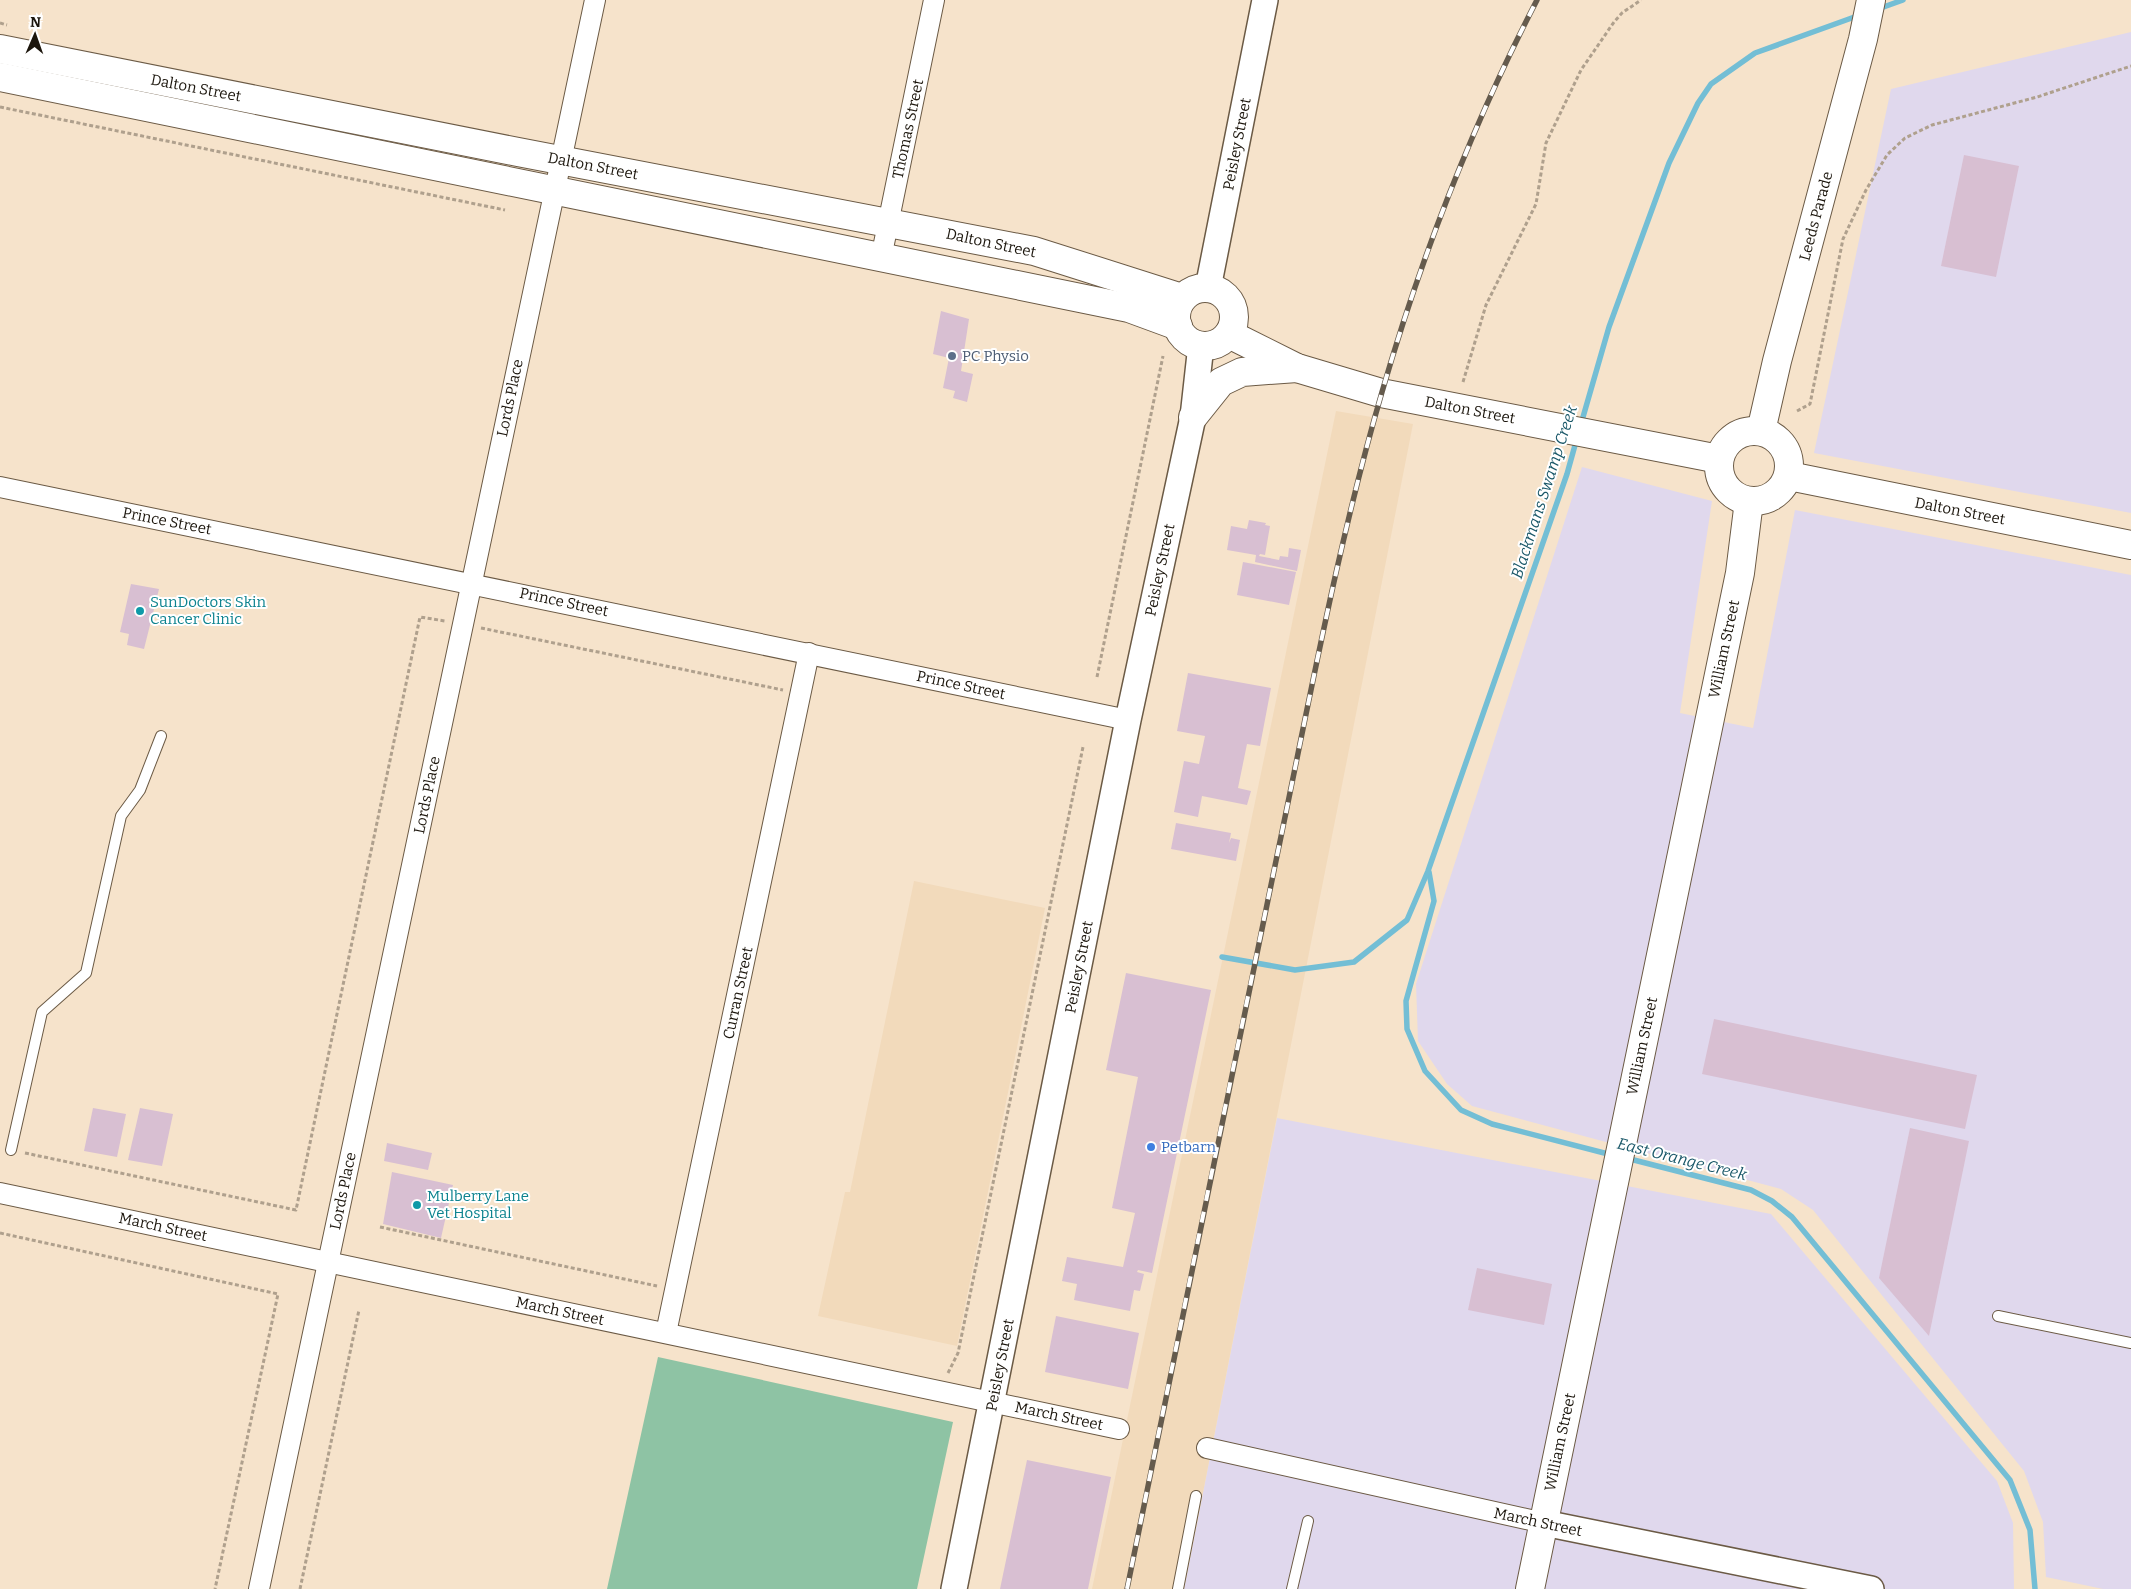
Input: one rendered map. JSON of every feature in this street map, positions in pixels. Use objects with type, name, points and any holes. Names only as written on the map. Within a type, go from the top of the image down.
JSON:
[{"type":"main road","name":"Leeds Parade","points":[[1762,431],[1777,361],[1863,39],[1871,0]]},
{"type":"main road","name":"Dalton Street","points":[[0,49],[1034,251],[1182,298]]},
{"type":"main road","name":"Dalton Street","points":[[0,77],[554,192],[1129,308],[1178,326]]},
{"type":"main road","points":[[1208,288],[1224,294],[1234,309],[1233,326],[1229,334],[1216,343],[1201,345],[1187,339],[1178,326],[1176,316],[1182,298],[1190,292],[1208,288]]},
{"type":"main road","name":"Dalton Street","points":[[1229,334],[1298,368],[1381,393],[1563,427],[1719,459]]},
{"type":"main road","points":[[1194,417],[1221,382],[1242,372],[1298,368]]},
{"type":"main road","points":[[1750,431],[1762,431],[1781,443],[1787,453],[1789,476],[1781,489],[1769,498],[1748,501],[1738,498],[1728,491],[1718,470],[1719,459],[1723,448],[1730,440],[1750,431]]},
{"type":"main road","name":"Dalton Street","points":[[1789,476],[2131,545]]},
{"type":"main road","name":"William Street","points":[[1530,1589],[1740,573],[1748,501]]},
{"type":"street","name":"Lords Place","points":[[260,1589],[594,0]]},
{"type":"street","name":"Thomas Street","points":[[881,258],[934,0]]},
{"type":"street","name":"Peisley Street","points":[[1208,288],[1265,0]]},
{"type":"street","name":"Peisley Street","points":[[954,1589],[993,1402],[1128,720],[1194,417],[1201,345]]},
{"type":"street","name":"Prince Street","points":[[0,488],[472,583],[1128,720]]},
{"type":"street","name":"Curran Street","points":[[666,1333],[809,653]]},
{"type":"street","name":"March Street","points":[[0,1193],[1119,1428]]},
{"type":"street","name":"March Street","points":[[1207,1448],[1544,1523],[1871,1589]]},
{"type":"lane","points":[[10,1150],[42,1012],[86,972],[120,816],[140,790],[161,736]]},
{"type":"lane","points":[[1998,1316],[2131,1343]]},
{"type":"lane","points":[[1178,1589],[1196,1496]]},
{"type":"lane","points":[[1292,1589],[1308,1521]]},
{"type":"path","points":[[1463,382],[1486,304],[1536,204],[1546,143],[1587,62],[1614,22],[1622,13],[1641,0]]},
{"type":"path","points":[[1798,411],[1810,404],[1843,239],[1866,190],[1887,155],[1905,138],[1932,125],[2037,97],[2131,66]]},
{"type":"path","points":[[0,107],[506,210]]},
{"type":"path","points":[[1096,677],[1163,356]]},
{"type":"path","points":[[10,1150],[296,1210],[420,617],[801,694]]},
{"type":"path","points":[[939,1390],[958,1353],[1083,746]]},
{"type":"path","points":[[380,1227],[675,1289]]},
{"type":"path","points":[[0,1233],[278,1294],[216,1589]]},
{"type":"path","points":[[300,1589],[359,1310]]},
{"type":"shaded area","points":[[2131,32],[2131,513],[1814,453],[1891,89]]},
{"type":"shaded area","points":[[1336,411],[1413,424],[1184,1589],[1092,1589]]},
{"type":"shaded area","points":[[1582,467],[1712,501],[1680,713],[1753,728],[1795,510],[2131,575],[2131,1589],[2103,1589],[2046,1577],[2043,1522],[2024,1471],[1813,1210],[1781,1189],[1472,1106],[1447,1084],[1418,1041],[1416,984]]},
{"type":"shaded area","points":[[914,881],[1045,908],[957,1346],[818,1316],[845,1192],[850,1192]]},
{"type":"shaded area","points":[[1277,1118],[1771,1214],[1997,1481],[2013,1523],[2014,1589],[1184,1589]]},
{"type":"green space","points":[[658,1357],[953,1422],[917,1589],[607,1589]]},
{"type":"building","points":[[1964,155],[2019,166],[1996,277],[1941,266]]},
{"type":"building","name":"PC Physio","points":[[941,311],[969,319],[961,371],[973,374],[967,402],[953,398],[955,391],[943,388],[949,358],[933,354]]},
{"type":"building","points":[[1249,520],[1266,523],[1265,525],[1270,526],[1265,555],[1260,554],[1259,556],[1279,560],[1280,556],[1288,557],[1289,548],[1301,550],[1297,571],[1255,562],[1256,555],[1227,550],[1231,526],[1247,529]]},
{"type":"building","points":[[1243,562],[1296,572],[1289,605],[1237,595]]},
{"type":"building","name":"SunDoctors Skin Cancer Clinic","points":[[131,584],[159,589],[144,649],[127,645],[129,634],[120,632]]},
{"type":"building","points":[[1188,673],[1271,688],[1260,746],[1247,744],[1238,788],[1251,791],[1247,805],[1202,796],[1198,817],[1174,812],[1184,761],[1199,764],[1205,736],[1177,731]]},
{"type":"building","points":[[1176,823],[1231,833],[1229,843],[1231,838],[1240,840],[1236,861],[1171,849]]},
{"type":"building","points":[[1126,973],[1211,990],[1152,1273],[1138,1270],[1137,1272],[1144,1274],[1140,1291],[1134,1290],[1130,1311],[1074,1300],[1077,1284],[1062,1281],[1067,1257],[1123,1267],[1135,1213],[1112,1208],[1138,1077],[1106,1070]]},
{"type":"building","points":[[1714,1019],[1977,1075],[1965,1129],[1702,1074]]},
{"type":"building","points":[[93,1108],[126,1114],[117,1157],[84,1151]]},
{"type":"building","points":[[140,1108],[173,1114],[162,1166],[128,1160]]},
{"type":"building","points":[[1910,1128],[1969,1141],[1929,1336],[1879,1278]]},
{"type":"building","points":[[387,1143],[432,1153],[428,1170],[384,1161]]},
{"type":"building","name":"Mulberry Lane Vet Hospital","points":[[392,1172],[453,1185],[441,1238],[383,1224]]},
{"type":"building","points":[[1477,1268],[1552,1284],[1544,1325],[1468,1310]]},
{"type":"building","points":[[1056,1316],[1139,1333],[1128,1389],[1045,1372]]},
{"type":"building","points":[[1027,1460],[1111,1477],[1088,1589],[1000,1589]]},
{"type":"waterway","name":"Blackmans Swamp Creek","points":[[1878,9],[1903,0]]},
{"type":"waterway","name":"Blackmans Swamp Creek","points":[[1581,424],[1609,327],[1669,163],[1698,103],[1711,84],[1755,53],[1860,15]]},
{"type":"waterway","name":"Blackmans Swamp Creek","points":[[1222,957],[1295,970],[1354,962],[1407,920],[1428,871],[1567,474],[1577,438]]},
{"type":"waterway","name":"East Orange Creek","points":[[1429,872],[1434,901],[1406,1001],[1407,1029],[1425,1071],[1461,1110],[1492,1124],[1612,1155]]},
{"type":"waterway","name":"East Orange Creek","points":[[1626,1158],[1751,1190],[1772,1201],[1792,1217],[2010,1480],[2030,1530],[2035,1589]]},
{"type":"railway","points":[[1127,1589],[1313,678],[1338,563],[1366,449],[1397,341],[1431,241],[1491,95],[1537,0]]},
{"type":"place","name":"PC Physio","points":[[952,356]]},
{"type":"place","name":"SunDoctors Skin Cancer Clinic","points":[[140,611]]},
{"type":"place","name":"Petbarn","points":[[1151,1147]]},
{"type":"place","name":"Mulberry Lane Vet Hospital","points":[[417,1205]]}]
